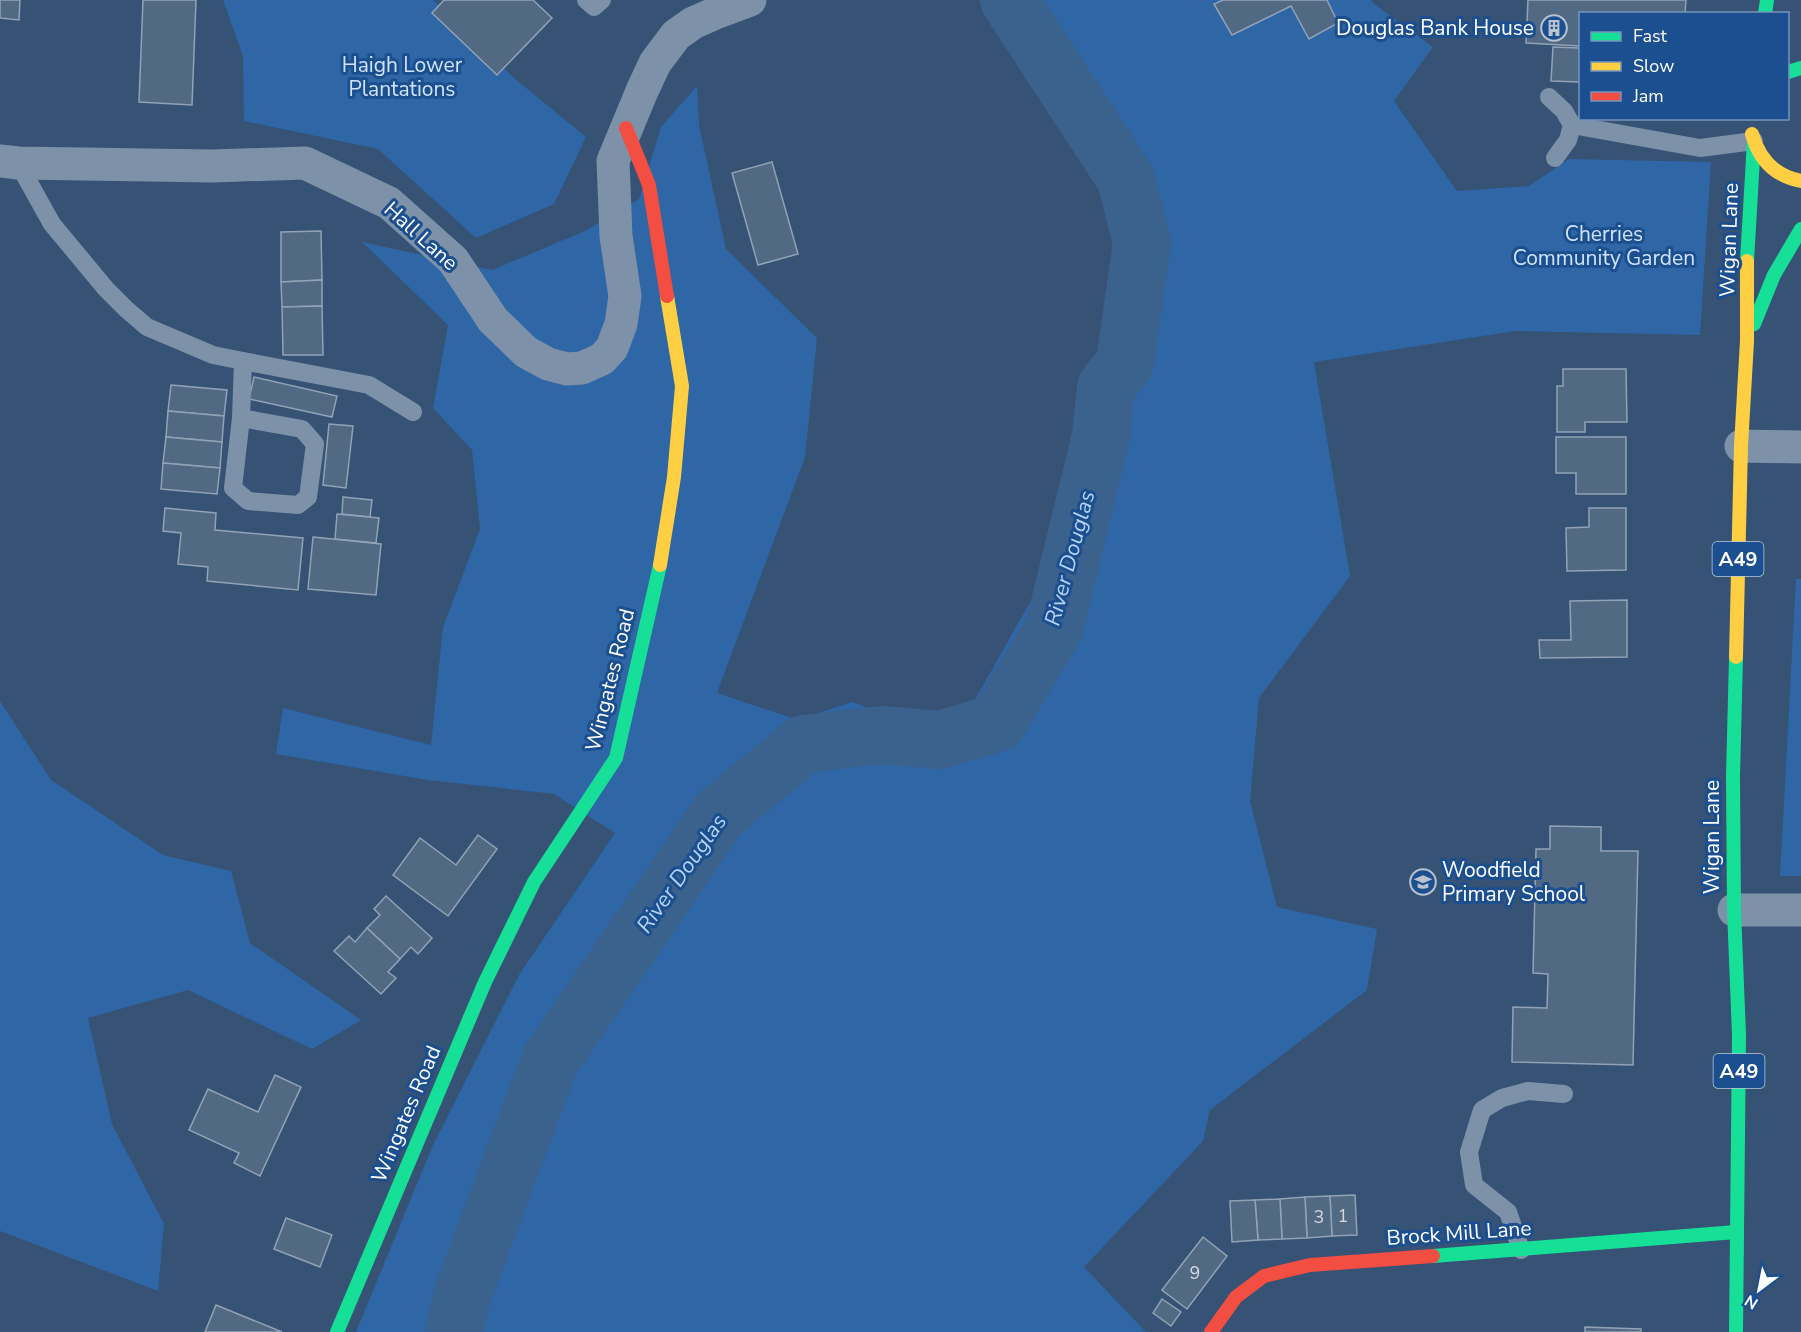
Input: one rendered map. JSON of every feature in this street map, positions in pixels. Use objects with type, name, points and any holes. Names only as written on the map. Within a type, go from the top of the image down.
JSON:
[{"type":"main road","name":"A49","points":[[1752,120],[1754,141],[1762,159],[1776,172],[1794,181],[1801,181]]},
{"type":"main road","name":"Wingates Road","points":[[337,1332],[485,982],[534,882],[616,758],[658,569],[674,477],[682,386],[650,185],[626,128]]},
{"type":"main road","name":"Wigan Lane","points":[[1736,1332],[1739,1035],[1734,910],[1733,777],[1741,446],[1754,141]]},
{"type":"main road","name":"Wigan Lane","points":[[1747,341],[1774,275],[1801,229]]},
{"type":"main road","name":"Brock Mill Lane","points":[[1211,1332],[1236,1297],[1264,1276],[1311,1266],[1736,1232]]},
{"type":"street","name":"Hall Lane","points":[[9,162],[212,166],[305,163],[389,203],[453,260],[493,321],[526,352],[548,364],[567,369],[582,368],[602,359],[612,348],[621,324],[625,296],[616,236],[613,161],[655,63],[676,35],[718,12],[750,0]]},
{"type":"street","points":[[1741,446],[1801,447]]},
{"type":"street","points":[[1734,910],[1801,910]]},
{"type":"lane","points":[[586,0],[594,7],[602,0]]},
{"type":"lane","points":[[1549,98],[1564,111],[1572,125],[1568,140],[1555,158]]},
{"type":"lane","points":[[1572,125],[1700,148],[1754,141]]},
{"type":"lane","points":[[9,162],[52,224],[106,289],[147,327],[213,355],[369,385],[413,412]]},
{"type":"lane","points":[[241,418],[302,429],[315,444],[308,497],[298,505],[248,501],[233,488],[241,418],[243,361]]},
{"type":"lane","points":[[1521,1250],[1508,1212],[1474,1185],[1469,1152],[1482,1110],[1502,1098],[1528,1091],[1564,1094]]},
{"type":"green space","name":"Haigh Lower Plantations","points":[[223,0],[433,0],[514,78],[586,137],[554,204],[476,238],[378,149],[244,121],[243,56]]},
{"type":"green space","name":"Cherries Community Garden","points":[[1038,0],[1372,0],[1433,47],[1394,101],[1457,191],[1529,186],[1569,159],[1711,162],[1700,335],[1515,331],[1314,362],[1350,576],[1259,698],[1250,801],[1277,907],[1377,929],[1367,990],[1210,1110],[1203,1141],[1084,1267],[1146,1332],[356,1332],[433,1145],[519,975],[615,833],[554,794],[428,780],[276,754],[283,708],[431,745],[443,627],[480,529],[472,450],[433,408],[448,325],[362,242],[492,270],[585,231],[639,199],[661,127],[697,86],[699,125],[726,249],[817,338],[805,457],[717,693],[798,720],[852,702],[954,737],[1077,519],[1119,251],[1115,219]]},
{"type":"green space","points":[[1796,579],[1801,579],[1801,876],[1780,876]]},
{"type":"green space","points":[[0,701],[51,780],[163,855],[231,871],[250,943],[361,1020],[312,1049],[188,990],[88,1018],[112,1124],[164,1224],[158,1291],[0,1231]]},
{"type":"building","points":[[0,0],[20,0],[19,20],[0,18]]},
{"type":"building","points":[[143,0],[196,0],[192,105],[139,102]]},
{"type":"building","points":[[444,0],[533,0],[552,18],[497,75],[432,13]]},
{"type":"building","points":[[1223,0],[1327,0],[1338,23],[1309,39],[1291,6],[1232,35],[1214,4]]},
{"type":"building","name":"Douglas Bank House","points":[[1528,0],[1686,0],[1685,12],[1579,12],[1579,46],[1526,43]]},
{"type":"building","points":[[1553,47],[1579,48],[1579,82],[1551,81]]},
{"type":"building","points":[[772,162],[798,254],[758,265],[732,173]]},
{"type":"building","points":[[321,231],[322,280],[281,282],[281,232]]},
{"type":"building","points":[[322,280],[322,306],[282,307],[281,282]]},
{"type":"building","points":[[322,306],[323,355],[283,355],[282,307]]},
{"type":"building","points":[[1563,369],[1626,369],[1627,422],[1585,422],[1585,432],[1557,432],[1557,386],[1563,386]]},
{"type":"building","points":[[254,377],[337,396],[332,417],[249,399]]},
{"type":"building","points":[[171,385],[227,390],[224,416],[168,411]]},
{"type":"building","points":[[168,411],[224,416],[222,442],[166,437]]},
{"type":"building","points":[[329,424],[353,426],[346,488],[323,485]]},
{"type":"building","points":[[166,437],[222,442],[220,468],[163,463]]},
{"type":"building","points":[[1556,437],[1626,437],[1626,494],[1576,494],[1576,473],[1556,473]]},
{"type":"building","points":[[163,463],[220,468],[217,494],[161,489]]},
{"type":"building","points":[[343,497],[372,500],[370,517],[342,514]]},
{"type":"building","points":[[165,508],[216,513],[215,530],[303,538],[298,590],[207,581],[208,567],[178,564],[181,533],[163,531]]},
{"type":"building","points":[[1589,508],[1626,508],[1626,570],[1567,571],[1566,528],[1589,527]]},
{"type":"building","points":[[337,514],[379,518],[376,543],[335,539]]},
{"type":"building","points":[[313,537],[381,544],[376,595],[308,589]]},
{"type":"building","points":[[1627,600],[1627,657],[1540,658],[1539,640],[1571,640],[1570,601]]},
{"type":"building","points":[[1550,826],[1601,827],[1601,851],[1638,851],[1633,1065],[1512,1062],[1513,1007],[1547,1008],[1548,974],[1533,973],[1536,849],[1550,849]]},
{"type":"building","points":[[478,835],[497,849],[448,916],[393,875],[420,838],[456,865]]},
{"type":"building","points":[[386,896],[432,938],[418,954],[411,947],[400,959],[367,928],[380,915],[374,909]]},
{"type":"building","points":[[367,928],[400,959],[388,972],[396,978],[381,994],[334,951],[349,936],[355,942]]},
{"type":"building","points":[[275,1075],[301,1087],[260,1176],[234,1163],[239,1153],[189,1130],[208,1089],[258,1112]]},
{"type":"building","points":[[1355,1195],[1357,1235],[1332,1236],[1330,1196]]},
{"type":"building","points":[[1330,1196],[1332,1236],[1307,1238],[1305,1197]]},
{"type":"building","points":[[1305,1197],[1307,1238],[1282,1239],[1280,1199]]},
{"type":"building","points":[[1280,1199],[1282,1239],[1258,1240],[1255,1200]]},
{"type":"building","points":[[1255,1200],[1258,1240],[1232,1242],[1230,1201]]},
{"type":"building","points":[[286,1218],[332,1235],[320,1267],[274,1249]]},
{"type":"building","points":[[1203,1237],[1227,1256],[1187,1309],[1162,1290]]},
{"type":"building","points":[[1162,1299],[1181,1312],[1171,1326],[1153,1313]]},
{"type":"building","points":[[216,1305],[282,1332],[205,1332]]},
{"type":"building","points":[[1585,1327],[1641,1329],[1641,1332],[1585,1332]]},
{"type":"waterway","name":"River Douglas","points":[[454,1332],[462,1296],[550,1061],[719,814],[804,744],[882,735],[939,740],[997,723],[1054,628],[1101,436],[1106,387],[1125,363],[1142,243],[1126,179],[1009,0]]},
{"type":"traffic: fast","points":[[1765,12],[1767,0]]},
{"type":"traffic: fast","points":[[1789,72],[1801,68]]},
{"type":"traffic: fast","points":[[1747,261],[1754,141]]},
{"type":"traffic: fast","points":[[1754,324],[1774,275],[1801,229]]},
{"type":"traffic: fast","points":[[337,1332],[485,982],[534,882],[616,758],[660,565]]},
{"type":"traffic: fast","points":[[1736,657],[1733,777],[1734,910],[1739,1035],[1736,1332]]},
{"type":"traffic: fast","points":[[1433,1256],[1736,1232]]},
{"type":"traffic: slow","points":[[1752,134],[1759,151],[1769,165],[1783,175],[1801,181]]},
{"type":"traffic: slow","points":[[1736,657],[1741,446],[1747,341],[1747,261]]},
{"type":"traffic: slow","points":[[660,565],[674,477],[682,386],[667,296]]},
{"type":"traffic: jam","points":[[626,128],[649,185],[667,296]]},
{"type":"traffic: jam","points":[[1211,1332],[1236,1297],[1264,1276],[1310,1265],[1433,1256]]},
{"type":"place","name":"Douglas Bank House","points":[[1554,28]]},
{"type":"place","name":"Woodfield Primary School","points":[[1423,882]]}]
